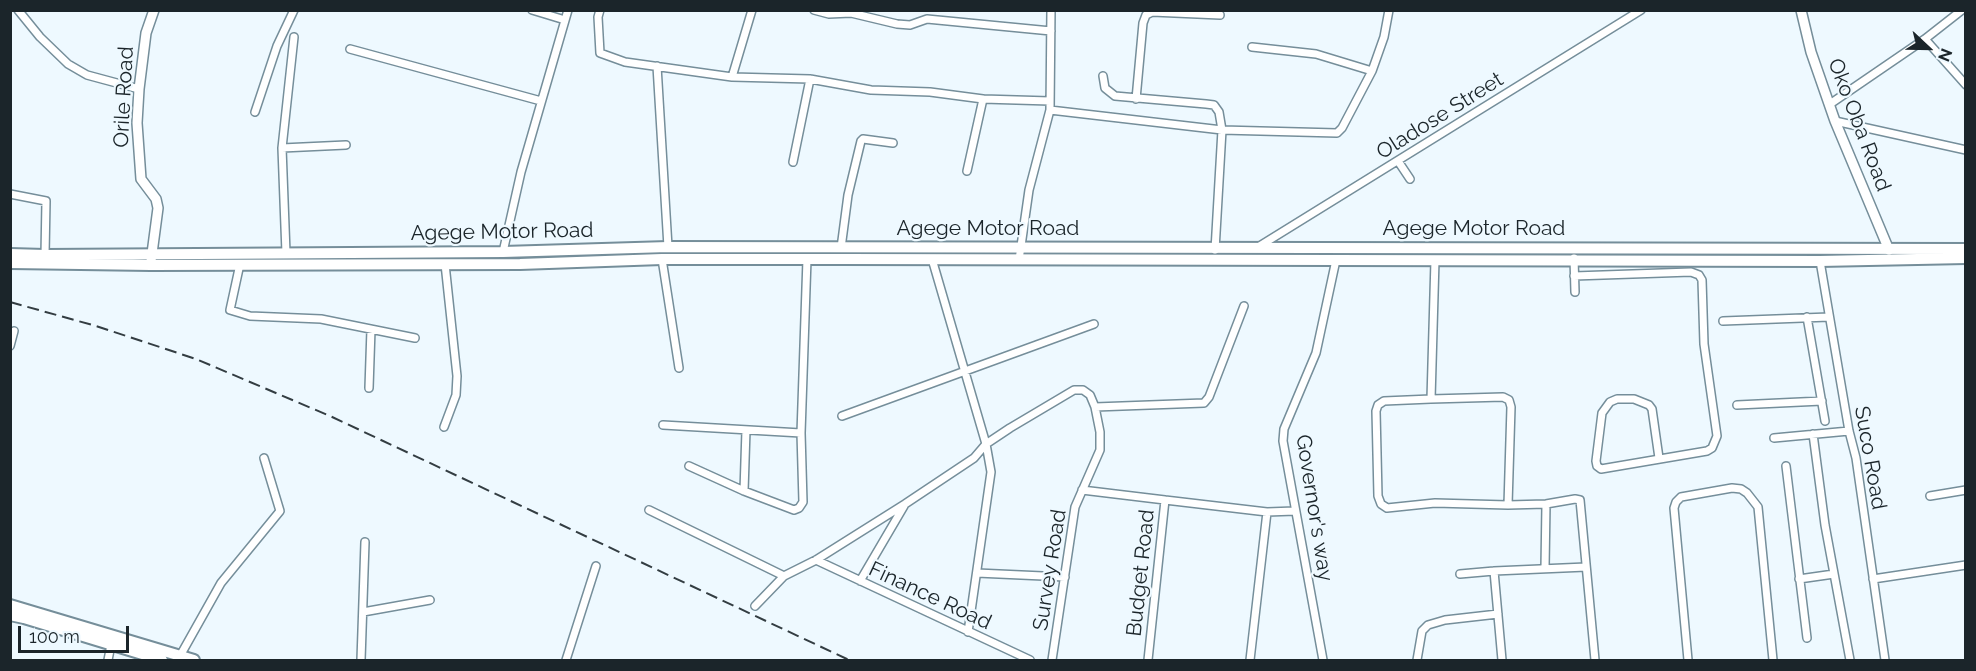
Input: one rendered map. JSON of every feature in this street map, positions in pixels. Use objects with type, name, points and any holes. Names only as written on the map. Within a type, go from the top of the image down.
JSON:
[{"type":"main road","name":"Agege Motor Road","points":[[10,263],[286,253],[503,252],[668,247],[807,259],[1019,260],[1435,260],[1574,254],[1965,249]]},
{"type":"main road","points":[[693,248],[693,260]]},
{"type":"main road","name":"Agege Motor Road","points":[[10,254],[240,264],[534,264],[693,260],[841,248],[1215,250],[1256,248],[1820,261],[1965,258]]},
{"type":"main road","points":[[11,615],[194,660]]},
{"type":"main road","points":[[11,615],[162,660]]},
{"type":"street","points":[[18,10],[40,38],[68,64],[87,75],[139,89]]},
{"type":"street","name":"Orile Road","points":[[151,259],[158,208],[156,199],[141,179],[136,123],[146,33],[154,10]]},
{"type":"street","points":[[255,112],[277,46],[294,10]]},
{"type":"street","points":[[532,10],[565,20]]},
{"type":"street","points":[[503,252],[521,172],[568,10]]},
{"type":"street","points":[[600,10],[598,17],[600,53],[625,62],[732,76],[810,80],[871,90],[930,92],[983,99],[1050,101]]},
{"type":"street","points":[[732,76],[752,10]]},
{"type":"street","points":[[814,10],[829,14],[851,13],[904,25],[927,19],[1051,31]]},
{"type":"street","points":[[927,10],[927,19]]},
{"type":"street","points":[[1019,260],[1029,190],[1050,110],[1051,10]]},
{"type":"street","points":[[1050,110],[1222,130],[1337,133],[1342,128],[1372,71],[1384,37],[1389,10]]},
{"type":"street","name":"Oladose Street","points":[[1256,248],[1641,10]]},
{"type":"street","name":"Oko Oba Road","points":[[1801,10],[1811,52],[1835,121],[1889,250]]},
{"type":"street","points":[[1830,104],[1925,39],[1962,10]]},
{"type":"street","points":[[1136,99],[1143,22],[1146,15],[1152,12],[1220,15]]},
{"type":"street","points":[[286,253],[282,148],[294,37]]},
{"type":"street","points":[[1925,39],[1965,86]]},
{"type":"street","points":[[1252,47],[1316,54],[1372,71]]},
{"type":"street","points":[[350,49],[542,101]]},
{"type":"street","points":[[657,66],[668,247]]},
{"type":"street","points":[[1103,76],[1105,88],[1115,96],[1214,105],[1219,112],[1222,130],[1215,250]]},
{"type":"street","points":[[793,162],[810,80]]},
{"type":"street","points":[[967,171],[983,99]]},
{"type":"street","points":[[1835,121],[1965,150]]},
{"type":"street","points":[[841,248],[848,195],[861,141],[893,143]]},
{"type":"street","points":[[282,148],[346,144]]},
{"type":"street","points":[[1398,161],[1410,179]]},
{"type":"street","points":[[10,194],[46,201],[45,255]]},
{"type":"street","points":[[1253,260],[1256,248]]},
{"type":"street","points":[[1574,254],[1575,291]]},
{"type":"street","points":[[662,259],[679,368]]},
{"type":"street","points":[[689,466],[744,491],[794,510],[800,508],[802,502],[801,433],[807,259]]},
{"type":"street","points":[[932,259],[986,444],[991,476],[968,632]]},
{"type":"street","name":"Governor's way","points":[[1323,660],[1283,441],[1284,429],[1316,353],[1336,260]]},
{"type":"street","points":[[1431,399],[1435,260]]},
{"type":"street","name":"Suco Road","points":[[1820,261],[1849,431],[1856,458],[1885,660]]},
{"type":"street","points":[[240,264],[230,310],[250,316],[321,319],[415,338]]},
{"type":"street","points":[[444,427],[456,395],[457,375],[445,264]]},
{"type":"street","points":[[1574,276],[1692,272],[1699,275],[1702,280],[1704,344],[1717,436],[1712,448],[1707,451],[1600,469],[1597,466],[1601,422],[1605,407],[1617,399],[1634,399],[1649,405],[1652,409],[1659,458]]},
{"type":"street","points":[[755,606],[784,576],[816,560],[905,504],[974,458],[986,444],[1074,390],[1083,390],[1090,395],[1095,407],[1204,404],[1209,397],[1244,306]]},
{"type":"street","points":[[1807,317],[1825,421]]},
{"type":"street","points":[[1724,321],[1829,317]]},
{"type":"street","points":[[842,416],[1094,324]]},
{"type":"street","points":[[369,388],[371,329]]},
{"type":"street","points":[[10,346],[14,332]]},
{"type":"street","points":[[1508,505],[1511,407],[1509,400],[1503,397],[1431,399],[1384,401],[1378,405],[1376,411],[1378,496],[1381,504],[1387,508],[1435,503],[1508,505],[1546,504],[1575,498],[1580,500],[1595,660]]},
{"type":"street","points":[[1737,405],[1822,400]]},
{"type":"street","name":"Survey Road","points":[[1052,660],[1075,507],[1100,450],[1100,432],[1095,407]]},
{"type":"street","points":[[663,425],[801,433]]},
{"type":"street","points":[[744,491],[746,430]]},
{"type":"street","points":[[1774,438],[1849,431]]},
{"type":"street","points":[[1813,434],[1834,574],[1850,660]]},
{"type":"street","points":[[180,656],[220,583],[280,512],[264,458]]},
{"type":"street","points":[[1786,466],[1807,638]]},
{"type":"street","points":[[1688,660],[1674,508],[1681,497],[1732,488],[1741,489],[1747,493],[1758,507],[1773,660]]},
{"type":"street","name":"Budget Road","points":[[1082,490],[1166,500],[1148,660]]},
{"type":"street","points":[[1930,496],[1965,490]]},
{"type":"street","points":[[1166,500],[1267,512],[1296,511]]},
{"type":"street","points":[[860,581],[905,504]]},
{"type":"street","points":[[1545,568],[1546,504]]},
{"type":"street","points":[[650,510],[784,576]]},
{"type":"street","points":[[1250,660],[1267,512]]},
{"type":"street","points":[[361,660],[365,542]]},
{"type":"street","name":"Finance Road","points":[[816,560],[1030,660]]},
{"type":"street","points":[[566,660],[596,566]]},
{"type":"street","points":[[1873,579],[1965,566]]},
{"type":"street","points":[[1460,574],[1586,567]]},
{"type":"street","points":[[1494,571],[1502,660]]},
{"type":"street","points":[[977,573],[1065,577]]},
{"type":"street","points":[[1799,579],[1834,574]]},
{"type":"street","points":[[363,612],[430,600]]},
{"type":"street","points":[[1417,660],[1422,631],[1428,625],[1498,614]]},
{"type":"street","points":[[108,660],[111,645]]},
{"type":"railway","points":[[10,302],[96,326],[196,359],[330,416],[849,660]]}]
